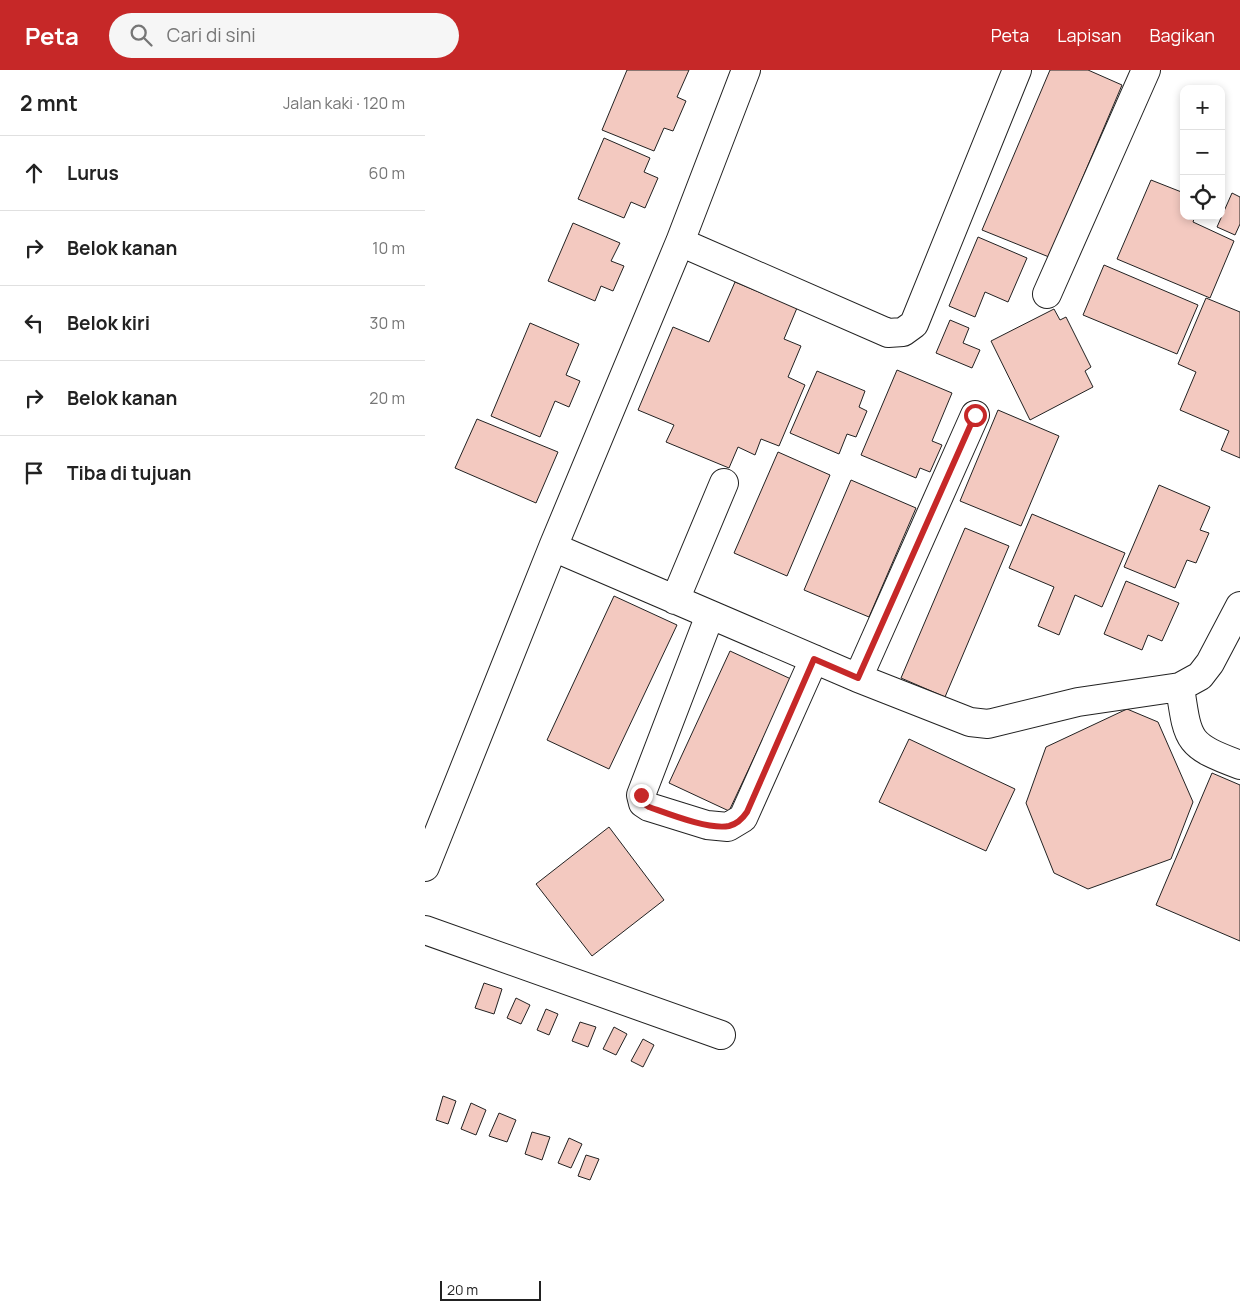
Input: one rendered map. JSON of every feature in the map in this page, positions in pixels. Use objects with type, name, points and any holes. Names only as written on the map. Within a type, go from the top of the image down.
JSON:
[{"type":"street","points":[[425,867],[553,547],[680,242],[746,70]]},
{"type":"street","points":[[680,242],[888,333],[903,332],[914,324],[1017,70]]},
{"type":"street","points":[[1047,294],[1146,70]]},
{"type":"street","points":[[858,678],[975,415]]},
{"type":"street","points":[[675,600],[724,483]]},
{"type":"street","points":[[553,547],[858,678],[970,722],[988,724],[1079,702],[1180,687],[1200,676],[1211,663],[1240,606]]},
{"type":"street","points":[[710,615],[641,795],[643,803],[649,807],[707,825],[728,827],[743,818],[814,659]]},
{"type":"street","points":[[1180,687],[1186,728],[1190,736],[1207,752],[1240,765]]},
{"type":"street","points":[[425,930],[721,1035]]},
{"type":"building","points":[[627,70],[689,70],[677,97],[686,101],[673,131],[664,128],[654,151],[602,130]]},
{"type":"building","points":[[1050,70],[1088,70],[1122,85],[1049,257],[982,230]]},
{"type":"building","points":[[604,138],[650,158],[644,172],[658,178],[645,208],[631,202],[624,218],[578,199]]},
{"type":"building","points":[[1151,180],[1180,191],[1180,220],[1194,220],[1193,222],[1234,241],[1210,298],[1117,259]]},
{"type":"building","points":[[1232,193],[1240,197],[1240,224],[1235,235],[1217,227],[1220,220],[1225,220],[1225,209]]},
{"type":"building","points":[[573,223],[620,243],[611,261],[624,266],[613,291],[601,286],[595,301],[548,281]]},
{"type":"building","points":[[978,237],[1027,258],[1008,302],[985,292],[975,317],[949,306]]},
{"type":"building","points":[[1104,265],[1198,305],[1177,354],[1083,315]]},
{"type":"building","points":[[735,282],[797,308],[784,339],[801,346],[788,377],[805,385],[779,446],[761,439],[755,455],[738,447],[729,468],[666,442],[674,425],[638,410],[673,327],[709,342]]},
{"type":"building","points":[[1206,298],[1240,312],[1240,458],[1221,450],[1229,431],[1180,410],[1196,372],[1178,364]]},
{"type":"building","points":[[1054,309],[1060,320],[1066,317],[1091,367],[1085,371],[1093,387],[1030,420],[991,341]]},
{"type":"building","points":[[950,320],[969,328],[963,343],[980,350],[972,368],[936,353]]},
{"type":"building","points":[[530,323],[579,344],[566,375],[580,381],[569,407],[555,401],[540,437],[491,416]]},
{"type":"building","points":[[897,370],[952,393],[932,441],[942,445],[930,472],[920,468],[916,478],[861,455]]},
{"type":"building","points":[[817,371],[865,391],[859,407],[867,411],[856,437],[847,434],[839,454],[790,433]]},
{"type":"building","points":[[998,410],[1059,436],[1021,526],[960,501]]},
{"type":"building","points":[[477,419],[558,452],[536,503],[455,468]]},
{"type":"building","points":[[778,452],[830,475],[787,576],[734,553]]},
{"type":"building","points":[[851,480],[916,508],[869,617],[804,590]]},
{"type":"building","points":[[1159,485],[1210,507],[1200,530],[1209,533],[1196,563],[1187,560],[1175,588],[1124,567]]},
{"type":"building","points":[[1032,514],[1125,553],[1102,607],[1075,595],[1059,635],[1038,626],[1054,587],[1009,568]]},
{"type":"building","points":[[965,528],[1009,546],[945,697],[901,678]]},
{"type":"building","points":[[1126,581],[1179,603],[1162,641],[1148,635],[1142,650],[1104,634]]},
{"type":"building","points":[[614,596],[677,625],[609,769],[547,740]]},
{"type":"building","points":[[730,651],[791,679],[729,811],[669,783]]},
{"type":"building","points":[[1127,709],[1158,722],[1193,802],[1171,859],[1088,889],[1054,873],[1026,803],[1046,747]]},
{"type":"building","points":[[909,739],[1015,789],[986,851],[879,802]]},
{"type":"building","points":[[1212,773],[1240,785],[1240,941],[1156,905]]},
{"type":"building","points":[[609,827],[664,900],[592,956],[536,884]]},
{"type":"building","points":[[484,983],[502,989],[494,1014],[475,1008]]},
{"type":"building","points":[[516,998],[530,1005],[521,1024],[507,1018]]},
{"type":"building","points":[[546,1009],[558,1014],[549,1035],[537,1030]]},
{"type":"building","points":[[580,1022],[596,1027],[588,1047],[572,1041]]},
{"type":"building","points":[[614,1027],[627,1034],[616,1055],[603,1049]]},
{"type":"building","points":[[643,1039],[654,1045],[643,1067],[631,1061]]},
{"type":"building","points":[[443,1096],[456,1101],[448,1124],[436,1120]]},
{"type":"building","points":[[471,1103],[486,1110],[476,1135],[461,1129]]},
{"type":"building","points":[[499,1113],[516,1120],[507,1142],[489,1136]]},
{"type":"building","points":[[532,1132],[550,1137],[542,1160],[525,1154]]},
{"type":"building","points":[[569,1138],[582,1144],[571,1168],[558,1163]]},
{"type":"building","points":[[586,1155],[599,1159],[590,1180],[578,1176]]},
{"type":"route","points":[[641,795],[643,803],[649,807],[707,825],[728,827],[743,818],[814,659],[858,678],[975,415]]}]
